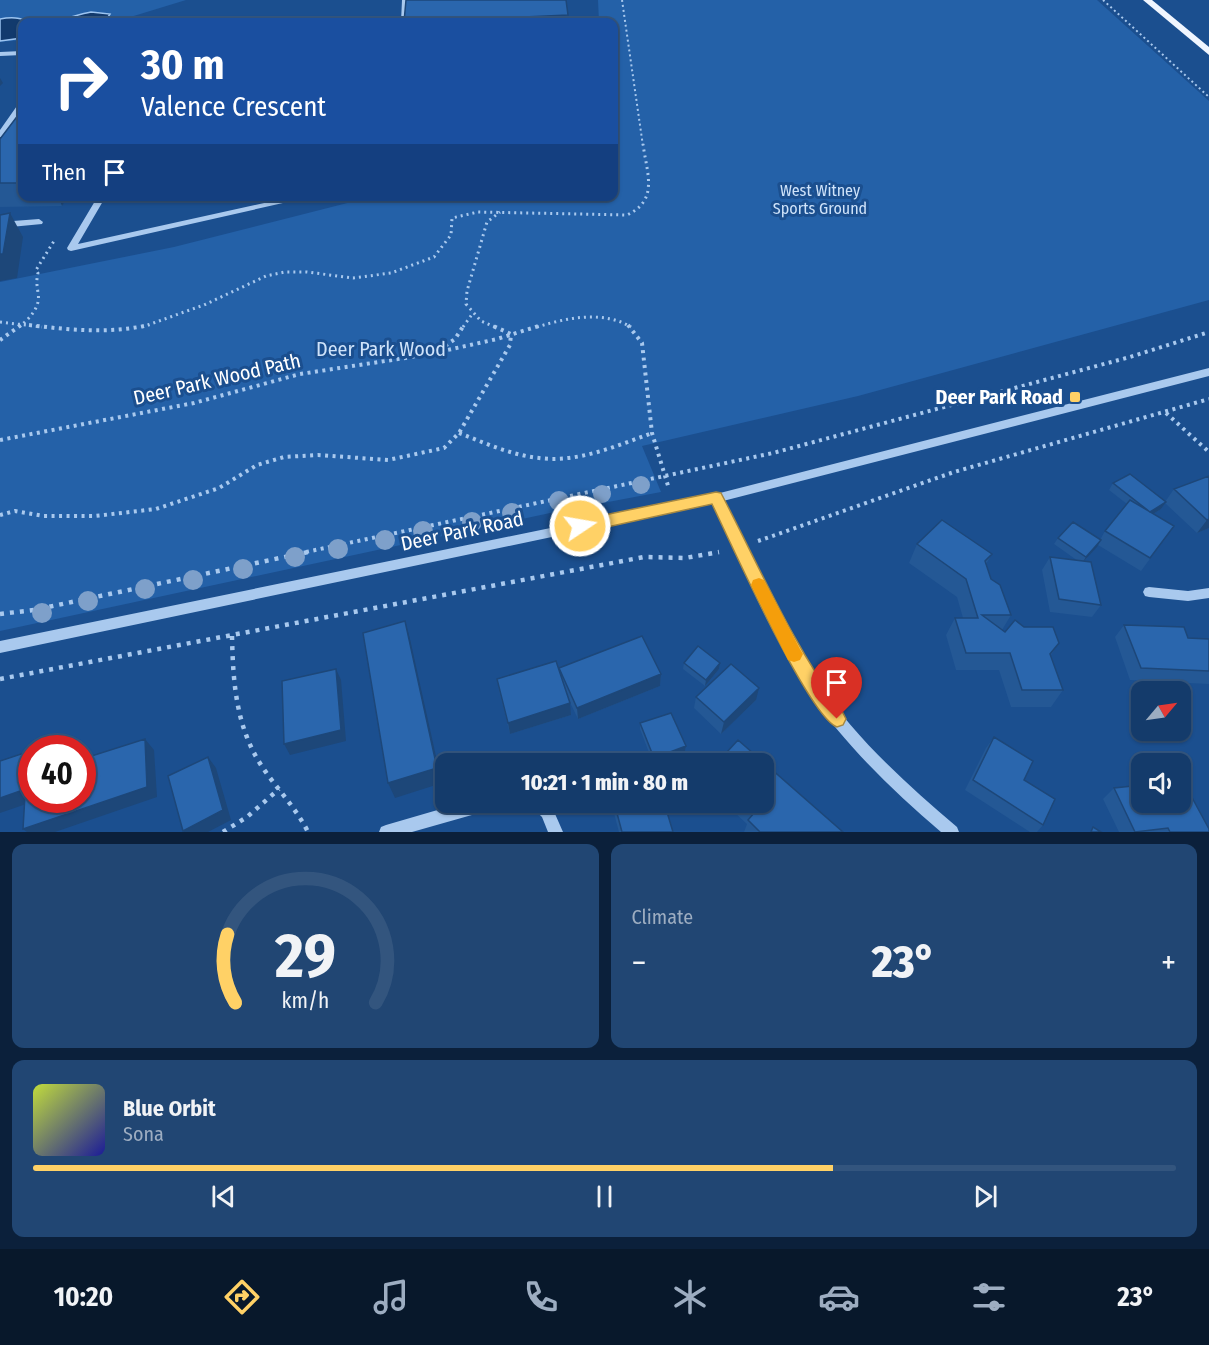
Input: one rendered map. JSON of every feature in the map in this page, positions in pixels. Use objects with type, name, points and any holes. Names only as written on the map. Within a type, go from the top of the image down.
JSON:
[{"type":"main road","points":[[1147,0],[1209,52]]},
{"type":"street","points":[[404,18],[405,0]]},
{"type":"street","points":[[0,54],[18,53]]},
{"type":"street","points":[[0,135],[18,110]]},
{"type":"street","points":[[99,201],[71,248],[287,201]]},
{"type":"street","points":[[0,225],[39,222]]},
{"type":"street","name":"Deer Park Road","points":[[0,647],[716,498],[1209,372]]},
{"type":"street","points":[[716,498],[795,657],[825,703],[892,780],[952,832]]},
{"type":"street","points":[[1149,592],[1188,596],[1209,593]]},
{"type":"street","points":[[386,832],[454,813]]},
{"type":"street","points":[[547,813],[556,832]]},
{"type":"path","points":[[0,322],[86,332],[132,329],[151,325],[204,305],[266,276],[285,272],[307,272],[353,278],[391,273],[434,257],[451,235],[452,218],[470,213],[627,215],[642,208],[650,195],[622,0]]},
{"type":"path","points":[[1103,0],[1209,97]]},
{"type":"path","points":[[485,212],[487,222],[467,291],[466,304],[473,313],[490,325],[511,334],[559,320],[580,318],[609,318],[631,327],[642,343],[652,433],[674,507]]},
{"type":"path","points":[[487,222],[500,212]]},
{"type":"path","points":[[0,340],[39,306],[40,293],[34,284],[38,273]]},
{"type":"path","points":[[433,353],[448,346],[473,313]]},
{"type":"path","points":[[0,614],[34,610],[243,567],[773,453],[1118,360],[1209,332]]},
{"type":"path","points":[[0,515],[15,511],[44,516],[95,516],[156,509],[219,488],[257,465],[284,458],[318,454],[353,459],[388,460],[444,448],[459,433],[510,345],[511,334]]},
{"type":"path","name":"Deer Park Wood Path","points":[[0,440],[194,402],[300,374],[433,353],[511,334]]},
{"type":"path","points":[[0,679],[644,558],[685,558],[740,547],[954,472],[1209,399]]},
{"type":"path","points":[[1165,412],[1209,452]]},
{"type":"path","points":[[459,433],[496,447],[548,459],[598,451],[652,433]]},
{"type":"path","points":[[232,636],[234,698],[239,720],[258,761],[308,832]]},
{"type":"path","points":[[223,832],[247,817],[279,789]]},
{"type":"green space","points":[[0,0],[186,0],[127,18],[18,18],[18,40],[0,42]]},
{"type":"green space","points":[[598,0],[1097,0],[1209,101],[1209,300],[858,396],[642,446],[661,492],[550,513],[0,631],[0,282],[174,247],[355,201],[618,201],[618,18],[599,18]]},
{"type":"shaded area","points":[[91,12],[110,14],[107,18],[68,18]]},
{"type":"shaded area","points":[[0,19],[18,19],[18,39],[0,41]]},
{"type":"building","points":[[406,0],[566,0],[568,15],[503,18],[404,18]]},
{"type":"building","points":[[18,115],[18,183],[0,183],[0,139]]},
{"type":"building","points":[[10,213],[3,254],[0,254],[0,215]]},
{"type":"building","points":[[1130,474],[1166,502],[1150,512],[1113,483]]},
{"type":"building","points":[[1209,476],[1209,519],[1207,520],[1174,489]]},
{"type":"building","points":[[1130,500],[1174,526],[1150,558],[1105,531]]},
{"type":"building","points":[[942,520],[992,554],[985,561],[991,579],[1000,585],[1011,615],[982,615],[1005,632],[1015,620],[1024,627],[1053,627],[1059,643],[1050,654],[1063,690],[1022,690],[1010,653],[966,653],[955,618],[978,618],[966,579],[917,544]]},
{"type":"building","points":[[1073,522],[1101,540],[1086,557],[1058,538]]},
{"type":"building","points":[[1050,557],[1091,562],[1101,605],[1059,599]]},
{"type":"building","points":[[405,621],[435,759],[435,769],[388,783],[363,633]]},
{"type":"building","points":[[1124,625],[1184,627],[1188,638],[1209,639],[1209,671],[1141,668]]},
{"type":"building","points":[[642,636],[661,674],[577,708],[559,668]]},
{"type":"building","points":[[698,646],[720,663],[706,680],[684,663]]},
{"type":"building","points":[[556,661],[570,703],[508,723],[497,679]]},
{"type":"building","points":[[731,664],[759,688],[724,722],[696,697]]},
{"type":"building","points":[[336,669],[341,730],[284,744],[282,681]]},
{"type":"building","points":[[671,713],[686,746],[667,753],[652,753],[640,723]]},
{"type":"building","points":[[994,737],[1033,761],[1024,780],[1055,799],[1043,825],[973,780]]},
{"type":"building","points":[[145,739],[147,787],[96,804],[96,755]]},
{"type":"building","points":[[738,740],[753,753],[726,753]]},
{"type":"building","points":[[18,755],[18,792],[0,798],[0,761]]},
{"type":"building","points":[[208,757],[223,810],[183,831],[168,776]]},
{"type":"building","points":[[774,772],[843,832],[760,832],[748,820],[754,813],[774,813]]},
{"type":"building","points":[[1131,786],[1131,813],[1191,813],[1191,796],[1209,832],[1170,832],[1168,828],[1135,832],[1114,788]]},
{"type":"building","points":[[24,813],[70,813],[23,829]]},
{"type":"building","points":[[617,813],[667,813],[673,832],[622,832]]},
{"type":"building","points":[[1093,827],[1101,832],[1091,832]]},
{"type":"slow traffic","points":[[759,585],[794,654]]},
{"type":"place","name":"Deer Park Road","points":[[1075,397]]},
{"type":"route","points":[[580,526],[716,498],[795,657],[813,687],[837,719]]},
{"type":"park label","name":"West Witney Sports Ground","points":[[820,199]]},
{"type":"park label","name":"Deer Park Wood","points":[[381,349]]}]
